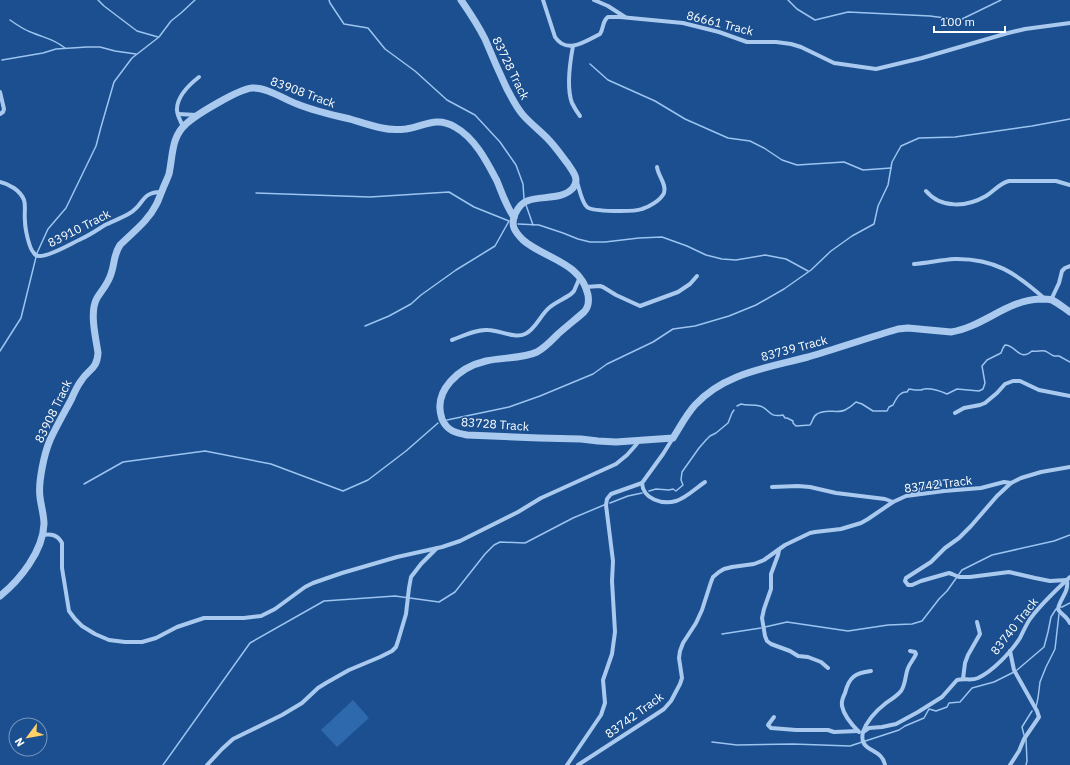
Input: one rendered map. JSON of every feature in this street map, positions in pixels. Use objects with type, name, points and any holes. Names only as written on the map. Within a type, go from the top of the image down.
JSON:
[{"type":"street","name":"83728 Track","points":[[461,0],[477,25],[517,107],[556,148],[573,172],[576,179]]},
{"type":"street","points":[[543,0],[558,42],[562,45],[573,46],[570,89],[572,103],[580,116]]},
{"type":"street","points":[[594,0],[608,6],[626,17]]},
{"type":"street","name":"86661 Track","points":[[573,46],[600,34],[604,21],[608,17],[626,17],[683,23],[719,32],[747,42],[776,42],[791,44],[802,47],[834,62],[876,69],[922,58],[1025,29],[1070,23]]},
{"type":"street","points":[[183,127],[177,108],[180,99],[189,85],[199,77]]},
{"type":"street","name":"83908 Track","points":[[0,596],[26,569],[38,546],[42,534],[44,524],[39,496],[45,455],[49,442],[80,381],[93,368],[98,359],[93,315],[95,303],[112,274],[115,255],[120,245],[149,217],[157,204],[168,175],[174,142],[177,135],[183,127],[197,116],[236,93],[250,88],[256,88],[262,89],[297,104],[380,128],[399,130],[435,122],[446,122],[456,127],[476,146],[491,170],[507,206],[514,217]]},
{"type":"street","points":[[0,92],[4,109],[0,114]]},
{"type":"street","points":[[178,114],[197,116]]},
{"type":"street","points":[[576,179],[583,201],[590,209],[609,211],[638,210],[656,202],[663,194],[664,188],[658,172],[658,167]]},
{"type":"street","points":[[514,217],[517,209],[526,201],[564,194],[574,187],[576,179]]},
{"type":"street","points":[[926,191],[935,199],[947,203],[959,204],[974,202],[990,194],[1002,184],[1009,181],[1056,180],[1070,185]]},
{"type":"street","name":"83910 Track","points":[[0,182],[14,188],[24,200],[26,227],[31,247],[34,254],[38,256],[47,255],[89,235],[133,211],[151,193],[161,192]]},
{"type":"street","name":"83728 Track","points":[[514,217],[512,223],[515,232],[525,242],[533,248],[562,263],[580,277],[586,287],[588,296],[587,309],[537,352],[528,355],[479,363],[452,380],[442,394],[440,408],[443,421],[446,426],[456,433],[467,435],[581,439],[616,442],[673,438]]},
{"type":"street","points":[[914,264],[952,259],[975,260],[1000,267],[1029,284],[1048,299],[1070,312]]},
{"type":"street","points":[[1048,299],[1059,283],[1062,271],[1070,266]]},
{"type":"street","points":[[586,287],[603,287],[616,296],[640,306],[678,292],[690,284],[698,276]]},
{"type":"street","points":[[452,340],[479,330],[492,330],[520,336],[524,335],[530,331],[550,307],[571,294],[580,277]]},
{"type":"street","name":"83739 Track","points":[[642,483],[663,454],[686,416],[703,396],[741,374],[898,329],[908,328],[951,332],[957,331],[1014,304],[1027,300],[1048,299]]},
{"type":"street","points":[[955,413],[964,408],[985,403],[1005,384],[1013,381],[1020,381],[1039,390],[1070,396]]},
{"type":"street","points":[[42,534],[56,536],[62,543],[62,568],[69,611],[75,619],[82,626],[109,640],[142,642],[156,638],[177,627],[204,618],[257,617],[275,609],[305,587],[314,583],[397,557],[437,548],[470,536],[518,512],[541,498],[611,466],[627,455],[639,441]]},
{"type":"street","name":"83742 Track","points":[[578,765],[664,709],[671,701],[682,678],[680,651],[683,643],[696,623],[713,577],[724,569],[754,564],[764,560],[785,545],[810,533],[841,529],[861,523],[900,498],[911,495],[981,488],[1004,482],[1011,483],[1021,478],[1070,467]]},
{"type":"street","points":[[911,495],[938,481],[940,485],[934,493]]},
{"type":"street","points":[[567,765],[601,715],[605,698],[603,680],[614,644],[615,632],[612,581],[613,561],[606,505],[607,500],[611,494],[642,483],[642,487],[647,496],[652,499],[664,502],[676,501],[705,482]]},
{"type":"street","points":[[1011,483],[997,496],[972,526],[959,538],[945,548],[931,562],[906,578],[906,584],[910,586],[926,579],[949,573],[959,578],[1009,572],[1050,581],[1069,578],[1058,609],[1070,623]]},
{"type":"street","points":[[772,487],[810,487],[836,493],[885,499],[893,502]]},
{"type":"street","points":[[207,765],[228,743],[234,739],[289,711],[322,686],[349,670],[380,658],[392,651],[396,647],[406,614],[411,578],[421,564],[437,548]]},
{"type":"street","points":[[778,550],[778,555],[771,574],[771,589],[762,618],[767,641],[798,656],[808,657],[821,662],[828,668]]},
{"type":"street","name":"83740 Track","points":[[774,716],[768,724],[771,728],[861,733],[868,728],[891,725],[907,718],[938,700],[957,680],[972,680],[981,677],[996,665],[1010,651],[1019,639],[1031,618],[1054,592],[1069,578]]},
{"type":"street","points":[[963,679],[967,659],[980,634],[977,622]]},
{"type":"street","points":[[861,733],[872,717],[902,690],[908,668],[916,654],[915,652],[910,651]]},
{"type":"street","points":[[1010,651],[1014,670],[1037,710],[1039,717],[1024,739],[1019,751],[1010,765]]},
{"type":"street","points":[[871,671],[858,673],[849,681],[842,703],[843,709],[849,720],[861,733],[864,744],[879,754],[884,765]]},
{"type":"shaded area","points":[[353,700],[369,718],[337,747],[321,730]]},
{"type":"waterway","points":[[98,0],[137,31],[158,37]]},
{"type":"waterway","points":[[0,351],[21,318],[37,253],[48,229],[66,208],[96,146],[114,82],[132,58],[159,37],[171,21],[195,0]]},
{"type":"waterway","points":[[329,0],[344,24],[368,28],[385,49],[415,71],[447,100],[475,115],[500,142],[516,165],[523,184],[524,199]]},
{"type":"waterway","points":[[788,0],[797,9],[815,20],[848,12],[930,16],[960,20],[1001,0]]},
{"type":"waterway","points":[[10,20],[18,26],[53,41],[65,48]]},
{"type":"waterway","points":[[2,60],[43,53],[56,49],[87,47],[100,47],[136,54]]},
{"type":"waterway","points":[[590,64],[608,80],[655,101],[685,119],[728,138],[750,141],[782,160],[797,165],[844,162],[863,170],[891,168]]},
{"type":"waterway","points":[[447,420],[509,407],[540,396],[593,374],[607,364],[653,342],[673,329],[695,326],[729,316],[756,305],[784,289],[811,270],[831,251],[852,236],[874,224],[878,206],[888,185],[892,162],[901,146],[919,138],[955,137],[1070,119]]},
{"type":"waterway","points":[[256,193],[370,197],[449,192],[474,207],[509,221],[495,246],[456,270],[411,304],[389,316],[365,326]]},
{"type":"waterway","points":[[526,205],[533,225]]},
{"type":"waterway","points":[[518,224],[539,225],[590,242],[662,237],[706,255],[722,259],[736,260],[765,255],[786,259],[808,271]]},
{"type":"waterway","points":[[737,406],[741,404],[760,406],[774,415],[783,415],[785,418],[793,421],[796,426],[810,425],[815,416],[820,412],[842,411],[856,402],[873,411],[887,411],[889,407],[893,405],[898,396],[907,392],[909,389],[930,389],[947,394],[957,389],[979,391],[983,389],[985,383],[982,366],[987,360],[1001,353],[1005,345],[1012,347],[1024,355],[1032,351],[1046,351],[1054,356],[1059,356],[1070,362]]},
{"type":"waterway","points":[[649,491],[656,489],[673,489],[676,491],[683,485],[681,480],[682,472],[706,440],[728,423],[734,410]]},
{"type":"waterway","points":[[84,484],[123,462],[205,451],[271,464],[343,491],[368,480],[406,451],[438,423]]},
{"type":"waterway","points":[[610,503],[628,496],[642,493]]},
{"type":"waterway","points":[[163,765],[250,643],[324,601],[395,596],[439,602],[455,592],[494,545],[500,542],[525,543],[573,518],[604,505]]},
{"type":"waterway","points":[[765,627],[787,622],[848,631],[888,625],[912,624],[922,621],[962,570],[992,555],[1054,541],[1070,535]]},
{"type":"waterway","points":[[1059,607],[1070,603]]},
{"type":"waterway","points":[[1017,670],[1044,647],[1051,617],[1056,609]]},
{"type":"waterway","points":[[1036,707],[1040,682],[1055,649],[1059,614]]},
{"type":"waterway","points":[[722,634],[761,628]]},
{"type":"waterway","points":[[712,742],[737,745],[793,744],[850,746],[899,730],[924,718],[929,709],[936,711],[947,707],[949,703],[960,702],[972,688],[994,682],[1014,672]]},
{"type":"waterway","points":[[1024,735],[1022,727],[1032,711]]},
{"type":"waterway","points":[[1026,739],[1026,765]]}]
